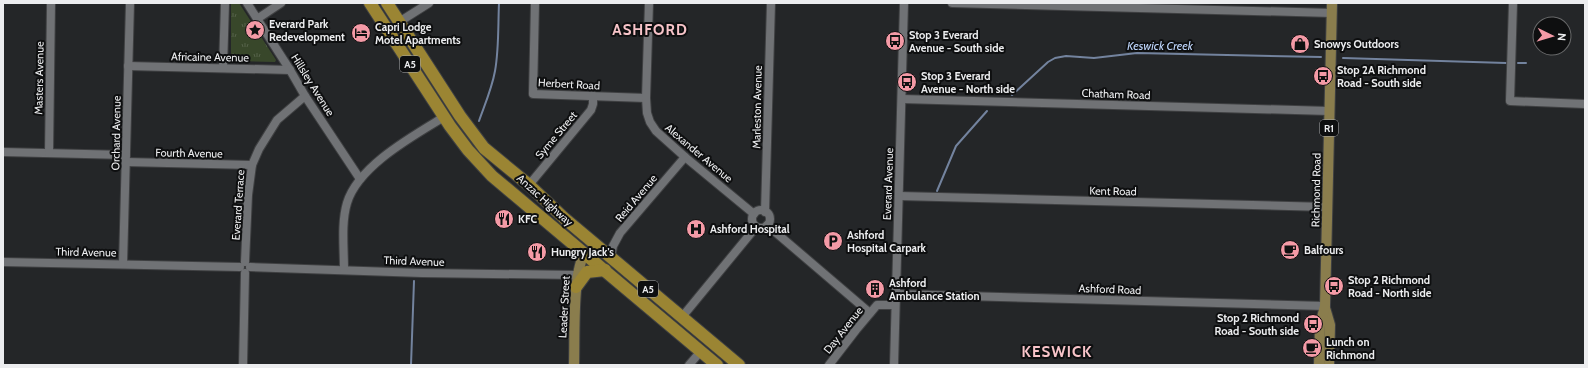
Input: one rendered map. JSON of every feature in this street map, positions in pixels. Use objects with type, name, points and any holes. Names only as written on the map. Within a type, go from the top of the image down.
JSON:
[{"type":"highway","name":"Anzac Highway","points":[[370,3],[444,117],[468,150],[492,176],[717,365]]},
{"type":"highway","name":"Anzac Highway","points":[[387,3],[460,116],[476,138],[491,154],[564,218],[739,365]]},
{"type":"highway","points":[[491,154],[500,169],[499,173],[492,176]]},
{"type":"highway","points":[[510,191],[506,180],[513,172]]},
{"type":"highway","points":[[564,218],[578,236],[585,253],[590,251],[598,252],[613,259]]},
{"type":"highway","points":[[577,281],[587,272],[605,270]]},
{"type":"highway","points":[[638,299],[647,288]]},
{"type":"highway","points":[[698,330],[702,342],[701,351],[718,347]]},
{"type":"main road","name":"Richmond Road","points":[[1319,365],[1320,326],[1325,306],[1332,8]]},
{"type":"main road","name":"Leader Street","points":[[574,365],[577,281],[582,258],[585,253]]},
{"type":"main road","name":"Richmond Road","points":[[1325,306],[1330,325],[1329,365]]},
{"type":"street","name":"Masters Avenue","points":[[48,153],[51,3]]},
{"type":"street","name":"Orchard Avenue","points":[[123,264],[130,3]]},
{"type":"street","points":[[223,68],[225,3]]},
{"type":"street","name":"Hillsley Avenue","points":[[247,3],[305,96],[360,179]]},
{"type":"street","points":[[257,19],[281,3]]},
{"type":"street","points":[[399,22],[429,3]]},
{"type":"street","name":"Herbert Road","points":[[535,3],[533,94],[646,98]]},
{"type":"street","name":"Alexander Avenue","points":[[649,3],[646,98],[647,113],[650,122],[656,131],[684,157],[754,214]]},
{"type":"street","name":"Marleston Avenue","points":[[765,212],[770,3]]},
{"type":"street","name":"Everard Avenue","points":[[894,365],[904,3]]},
{"type":"street","points":[[952,3],[1332,8]]},
{"type":"street","points":[[1513,3],[1510,101],[1585,104]]},
{"type":"street","name":"Africaine Avenue","points":[[128,66],[290,70]]},
{"type":"street","name":"Everard Terrace","points":[[243,365],[248,195],[252,165],[259,149],[277,120],[305,96]]},
{"type":"street","name":"Syme Street","points":[[528,185],[591,110],[593,96]]},
{"type":"street","name":"Chatham Road","points":[[902,98],[1329,111]]},
{"type":"street","points":[[344,270],[344,227],[347,204],[351,192],[360,179],[393,148],[444,117]]},
{"type":"street","name":"Fourth Avenue","points":[[3,152],[48,153],[252,165]]},
{"type":"street","name":"Reid Avenue","points":[[613,259],[613,246],[620,233],[684,157]]},
{"type":"street","name":"Kent Road","points":[[899,196],[1327,206]]},
{"type":"street","points":[[758,211],[765,212],[769,218],[767,225],[763,228],[756,227],[752,217],[758,211]]},
{"type":"street","points":[[767,225],[870,313]]},
{"type":"street","points":[[682,316],[756,227]]},
{"type":"street","name":"Third Avenue","points":[[3,262],[344,270],[577,281]]},
{"type":"street","name":"Ashford Road","points":[[895,294],[1325,306]]},
{"type":"street","name":"Day Avenue","points":[[829,365],[877,305],[895,305]]},
{"type":"street","points":[[689,365],[701,351]]},
{"type":"green space","points":[[231,3],[239,3],[276,60],[275,62],[231,61]]},
{"type":"waterway","points":[[479,121],[494,77],[498,46],[499,3]]},
{"type":"waterway","name":"Keswick Creek","points":[[1012,95],[1048,62],[1055,58],[1066,56],[1094,58],[1137,53],[1321,57]]},
{"type":"waterway","name":"Keswick Creek","points":[[1343,58],[1506,63]]},
{"type":"waterway","name":"Keswick Creek","points":[[1518,63],[1526,63]]},
{"type":"waterway","name":"Keswick Creek","points":[[937,191],[956,146],[987,111]]},
{"type":"waterway","points":[[411,365],[414,281]]},
{"type":"place","name":"Everard Park Redevelopment","points":[[255,30]]},
{"type":"place","name":"Capri Lodge Motel Apartments","points":[[361,33]]},
{"type":"place","name":"Stop 3 Everard Avenue - South side","points":[[895,41]]},
{"type":"place","name":"Snowys Outdoors","points":[[1300,44]]},
{"type":"place","name":"Stop 2A Richmond Road - South side","points":[[1323,76]]},
{"type":"place","name":"Stop 3 Everard Avenue - North side","points":[[907,82]]},
{"type":"place","name":"KFC","points":[[504,219]]},
{"type":"place","name":"Ashford Hospital","points":[[696,229]]},
{"type":"place","name":"Ashford Hospital Carpark","points":[[833,241]]},
{"type":"place","name":"Balfours","points":[[1290,250]]},
{"type":"place","name":"Hungry Jack's","points":[[537,252]]},
{"type":"place","name":"Stop 2 Richmond Road - North side","points":[[1334,286]]},
{"type":"place","name":"Ashford Ambulance Station","points":[[875,289]]},
{"type":"place","name":"Stop 2 Richmond Road - South side","points":[[1313,324]]},
{"type":"place","name":"Lunch on Richmond","points":[[1312,348]]},
{"type":"district","name":"ASHFORD","points":[[650,30]]},
{"type":"district","name":"KESWICK","points":[[1057,352]]}]
